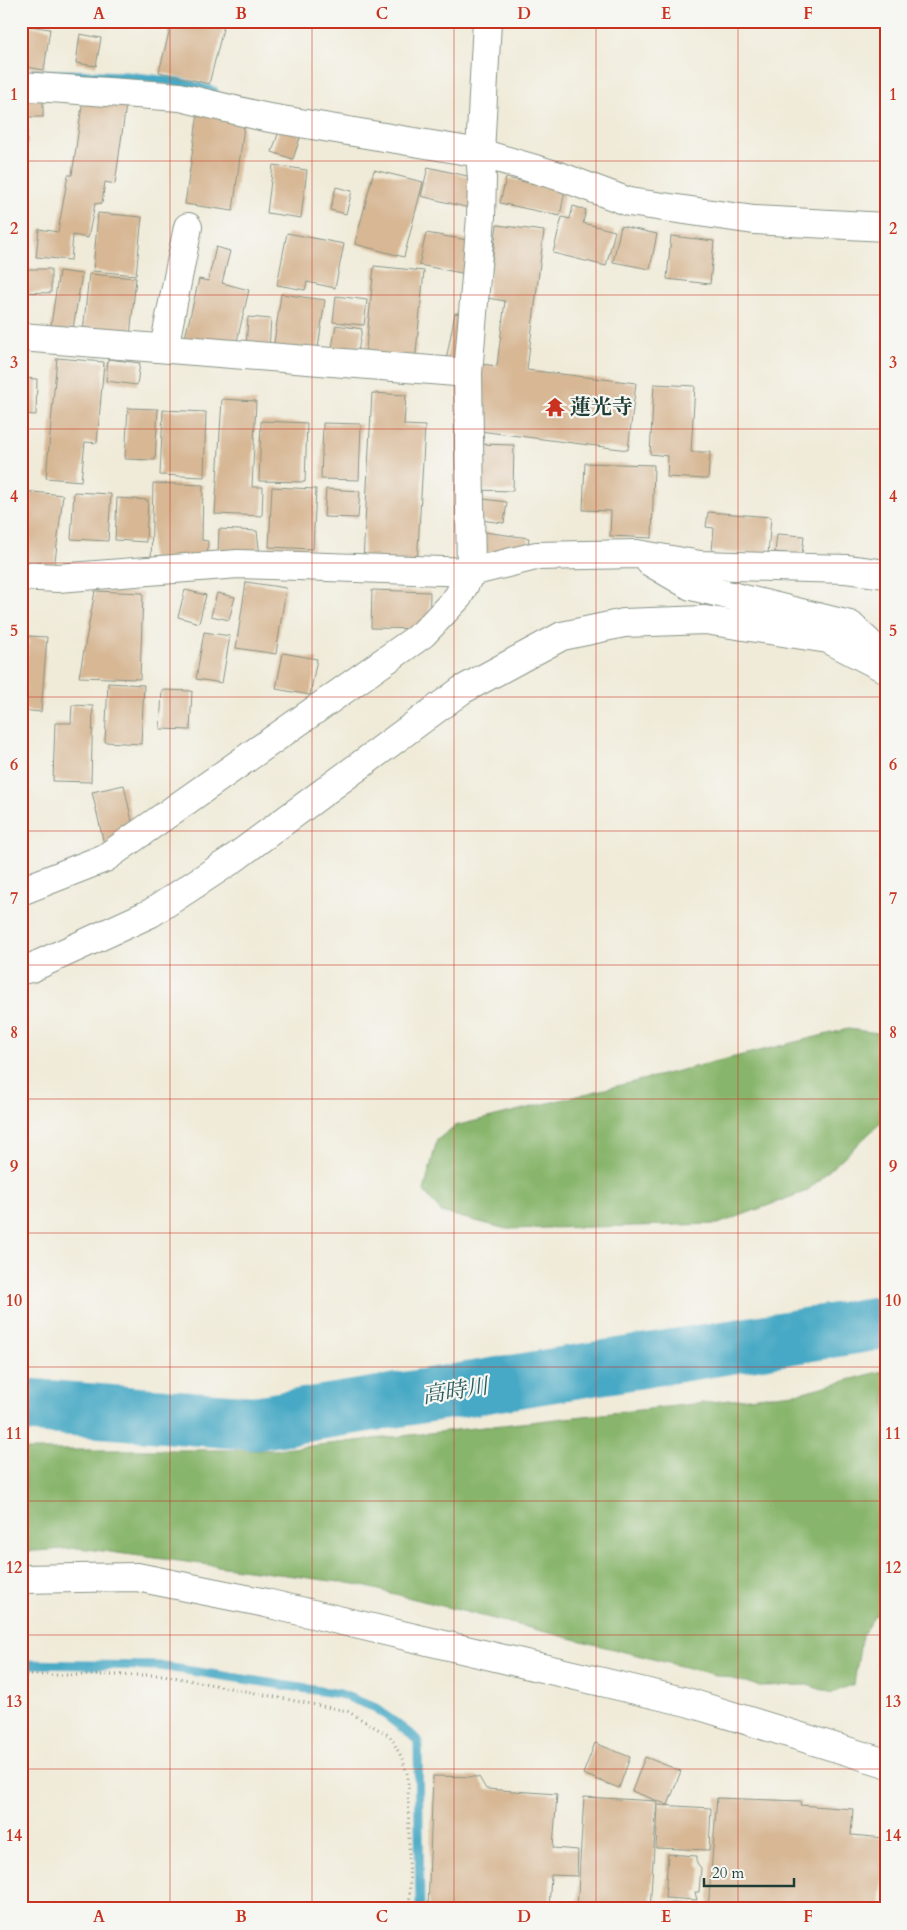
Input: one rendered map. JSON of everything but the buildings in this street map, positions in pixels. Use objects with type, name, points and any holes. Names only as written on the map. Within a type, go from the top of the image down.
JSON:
[{"type":"street","points":[[21,891],[105,858],[423,634],[458,597],[471,572],[468,373],[481,217],[482,179],[480,153],[487,21]]},
{"type":"street","points":[[21,86],[180,97],[264,117],[480,153],[562,177],[629,202],[754,220],[886,227]]},
{"type":"street","points":[[164,348],[188,227]]},
{"type":"street","points":[[21,337],[468,373]]},
{"type":"street","points":[[637,554],[691,586],[850,625],[886,659]]},
{"type":"street","points":[[21,576],[58,578],[238,564],[471,572],[536,556],[637,554],[700,565],[846,570],[886,574]]},
{"type":"street","points":[[21,970],[31,968],[151,914],[233,859],[462,690],[562,636],[624,623],[705,620],[828,639],[886,669]]},
{"type":"street","points":[[21,1579],[137,1577],[266,1603],[687,1702],[886,1763]]},
{"type":"path","points":[[21,1675],[163,1675],[347,1711],[378,1727],[390,1736],[402,1758],[408,1776],[410,1909]]},
{"type":"green space","points":[[848,1029],[886,1034],[886,1118],[807,1191],[718,1224],[506,1229],[441,1212],[424,1191],[437,1140],[455,1126]]},
{"type":"green space","points":[[886,1370],[886,1617],[875,1615],[862,1636],[854,1684],[832,1693],[807,1685],[760,1686],[355,1584],[79,1548],[21,1552],[21,1450],[274,1450],[803,1392]]},
{"type":"waterway","points":[[34,73],[127,76],[179,82],[214,91]]},
{"type":"waterway","name":"高時川","points":[[21,1405],[255,1423],[886,1322]]},
{"type":"waterway","points":[[21,1664],[159,1666],[340,1694],[376,1708],[418,1740],[420,1909]]},
{"type":"place","name":"蓮光寺","points":[[555,407]]}]
